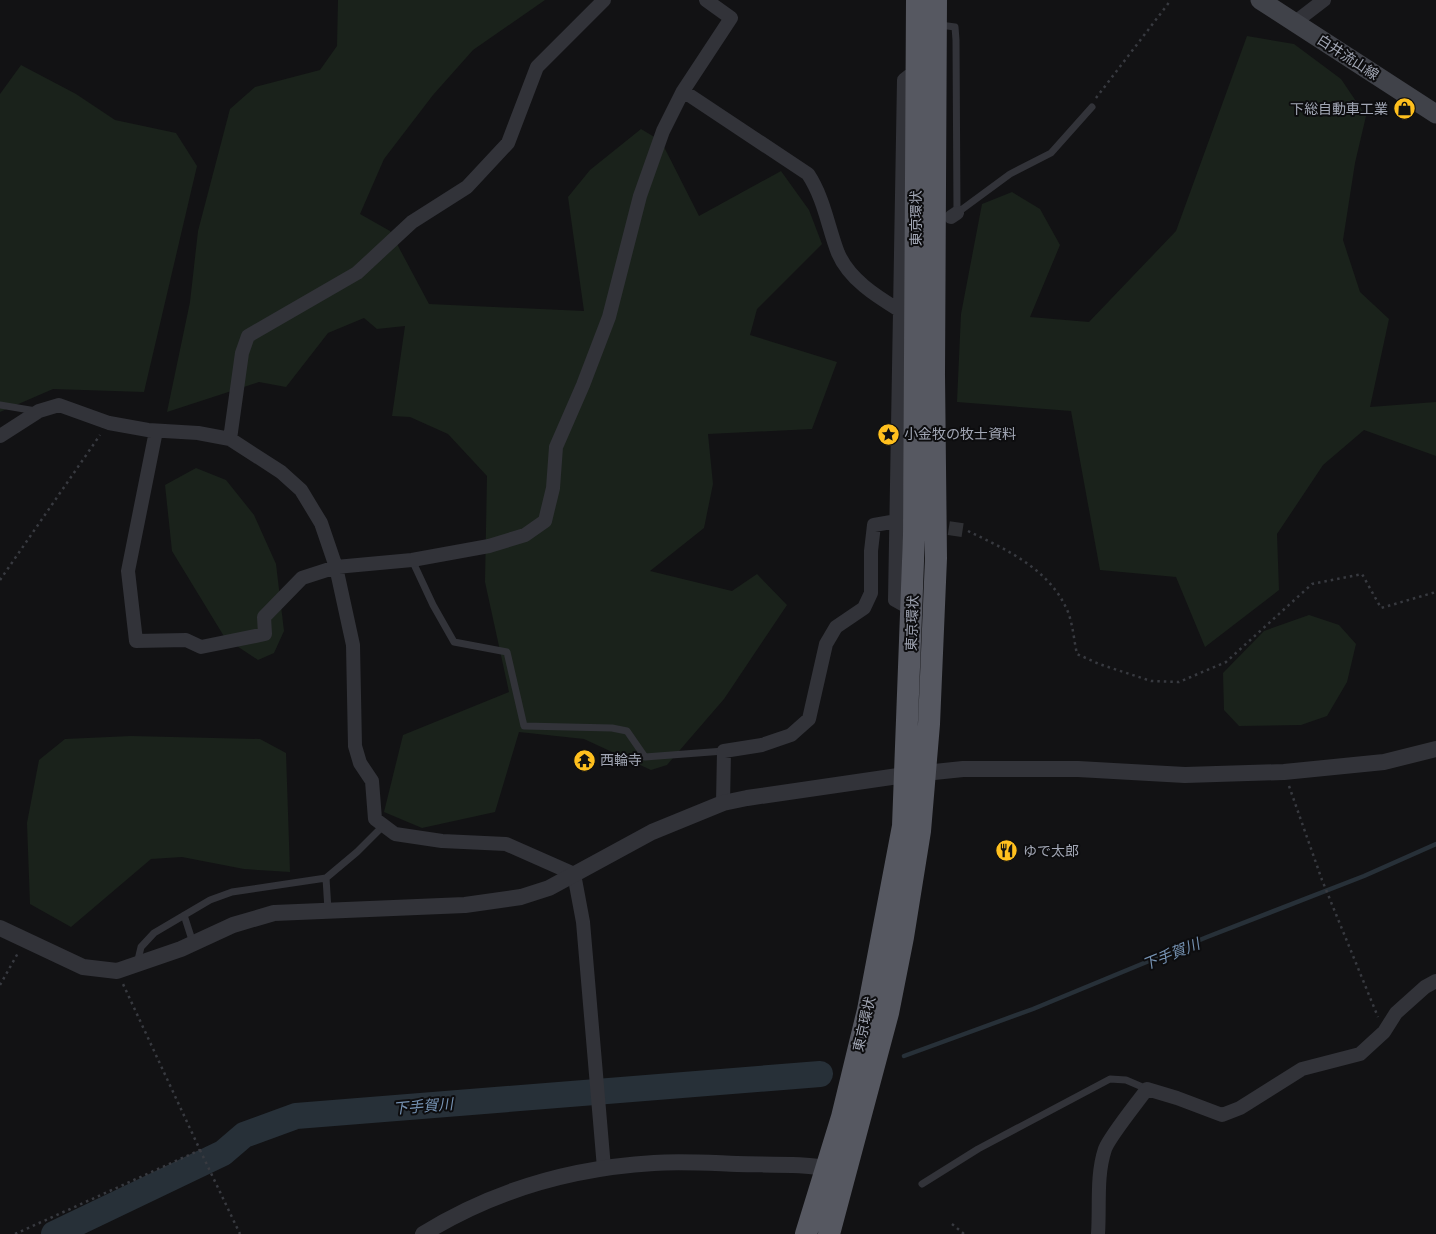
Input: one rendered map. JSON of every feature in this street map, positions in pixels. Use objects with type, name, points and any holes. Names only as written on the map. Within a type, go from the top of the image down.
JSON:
[{"type":"highway","name":"東京環状","points":[[915,774],[913,610],[924,375],[923,66],[917,0]]},
{"type":"highway","name":"東京環状","points":[[923,66],[936,25],[936,0]]},
{"type":"highway","name":"東京環状","points":[[829,1234],[836,1170],[903,826],[929,724],[936,558],[924,375]]},
{"type":"highway","name":"東京環状","points":[[806,1234],[836,1170]]},
{"type":"main road","name":"白井流山線","points":[[1260,0],[1436,114]]},
{"type":"street","points":[[230,439],[242,353],[248,336],[357,273],[412,222],[467,187],[508,143],[537,66],[604,0]]},
{"type":"street","points":[[156,431],[128,571],[136,641],[186,640],[202,647],[265,634],[264,617],[302,578],[336,567],[412,560],[489,546],[525,535],[545,521],[552,488],[556,447],[584,385],[609,317],[640,196],[669,116],[683,91],[731,18],[706,0]]},
{"type":"street","points":[[1294,23],[1324,0]]},
{"type":"street","points":[[913,610],[895,600],[898,521],[899,310],[903,256],[904,80],[923,66]]},
{"type":"street","points":[[683,91],[808,174],[818,188],[839,255],[846,266],[866,288],[899,310]]},
{"type":"street","points":[[0,436],[39,411],[59,405],[109,423],[156,431],[198,433],[230,439],[281,472],[301,490],[321,524],[336,567],[353,645],[355,746],[360,763],[372,782],[375,819],[395,834],[442,841],[506,844],[574,874]]},
{"type":"street","points":[[723,803],[724,751],[762,745],[791,735],[809,720],[826,644],[836,627],[864,608],[871,593],[871,551],[874,525],[898,521]]},
{"type":"street","points":[[0,928],[82,967],[117,971],[193,944],[233,925],[274,913],[465,905],[512,899],[549,888],[652,832],[723,803],[915,774],[964,769],[1078,770],[1185,775],[1284,772],[1384,762],[1436,749]]},
{"type":"street","points":[[574,874],[583,922],[604,1168]]},
{"type":"street","points":[[1098,1234],[1100,1177],[1105,1148],[1147,1089],[1222,1115],[1240,1108],[1302,1069],[1360,1054],[1384,1032],[1396,1013],[1425,987],[1436,981]]},
{"type":"street","points":[[423,1234],[484,1201],[525,1185],[604,1168],[656,1163],[798,1165],[836,1170]]},
{"type":"lane","points":[[936,25],[955,27],[954,215],[1010,174],[1051,152],[1092,106]]},
{"type":"lane","points":[[0,405],[39,411]]},
{"type":"lane","points":[[412,560],[433,605],[454,642],[507,652],[524,726],[612,728],[628,731],[645,758],[724,751]]},
{"type":"lane","points":[[137,964],[141,947],[154,933],[210,900],[232,892],[326,878],[357,852],[383,826]]},
{"type":"lane","points":[[326,878],[328,910]]},
{"type":"lane","points":[[184,915],[193,944]]},
{"type":"lane","points":[[922,1184],[978,1149],[1110,1079],[1126,1080],[1147,1089]]},
{"type":"path","points":[[1092,106],[1098,92],[1171,0]]},
{"type":"path","points":[[0,580],[109,423]]},
{"type":"path","points":[[968,531],[1020,557],[1048,580],[1068,612],[1077,654],[1098,664],[1151,681],[1179,682],[1226,662],[1312,584],[1362,574],[1381,608],[1436,592]]},
{"type":"path","points":[[1284,772],[1322,880],[1384,1032]]},
{"type":"path","points":[[0,985],[24,940]]},
{"type":"path","points":[[117,971],[240,1234]]},
{"type":"path","points":[[15,1234],[200,1150]]},
{"type":"path","points":[[952,1224],[964,1234]]},
{"type":"shaded area","points":[[338,0],[545,0],[473,50],[433,95],[384,159],[360,214],[390,231],[429,304],[584,311],[568,197],[590,170],[641,129],[661,141],[699,216],[781,171],[809,210],[822,244],[757,309],[750,335],[837,362],[812,429],[708,434],[713,484],[704,528],[650,571],[732,591],[757,574],[787,605],[724,699],[667,765],[651,770],[584,739],[519,732],[495,812],[422,828],[384,812],[403,735],[509,692],[485,582],[487,476],[448,434],[410,417],[392,416],[405,326],[377,329],[364,318],[328,333],[286,387],[259,382],[167,412],[190,302],[198,231],[230,109],[255,87],[320,70],[337,46]]},
{"type":"shaded area","points":[[1247,36],[1294,44],[1341,79],[1366,116],[1355,163],[1343,240],[1360,292],[1389,319],[1370,407],[1436,402],[1436,456],[1364,430],[1323,465],[1277,534],[1279,590],[1205,647],[1176,577],[1100,570],[1071,411],[957,402],[961,314],[982,204],[1012,192],[1040,209],[1060,245],[1030,317],[1089,322],[1176,231]]},
{"type":"shaded area","points":[[21,65],[76,94],[115,120],[176,133],[197,166],[144,392],[53,389],[0,412],[0,94]]},
{"type":"shaded area","points":[[196,468],[226,480],[254,515],[276,564],[284,631],[274,653],[258,660],[225,638],[172,551],[165,485]]},
{"type":"shaded area","points":[[1309,615],[1339,625],[1356,644],[1347,682],[1327,716],[1301,725],[1239,726],[1224,710],[1223,673],[1264,631]]},
{"type":"shaded area","points":[[131,736],[260,739],[286,753],[290,872],[244,869],[182,857],[151,859],[71,927],[30,904],[27,823],[39,760],[65,739]]},
{"type":"waterway","name":"下手賀川","points":[[904,1056],[1033,1009],[1207,937],[1364,876],[1436,844]]},
{"type":"waterway","name":"下手賀川","points":[[54,1234],[223,1153],[244,1135],[296,1116],[820,1074]]},
{"type":"tunnel","points":[[928,525],[968,531]]},
{"type":"place","name":"下総自動車工業","points":[[1404,109]]},
{"type":"place","name":"小金牧の牧士資料","points":[[888,434]]},
{"type":"place","name":"西輪寺","points":[[584,760]]},
{"type":"place","name":"ゆで太郎","points":[[1007,851]]}]
